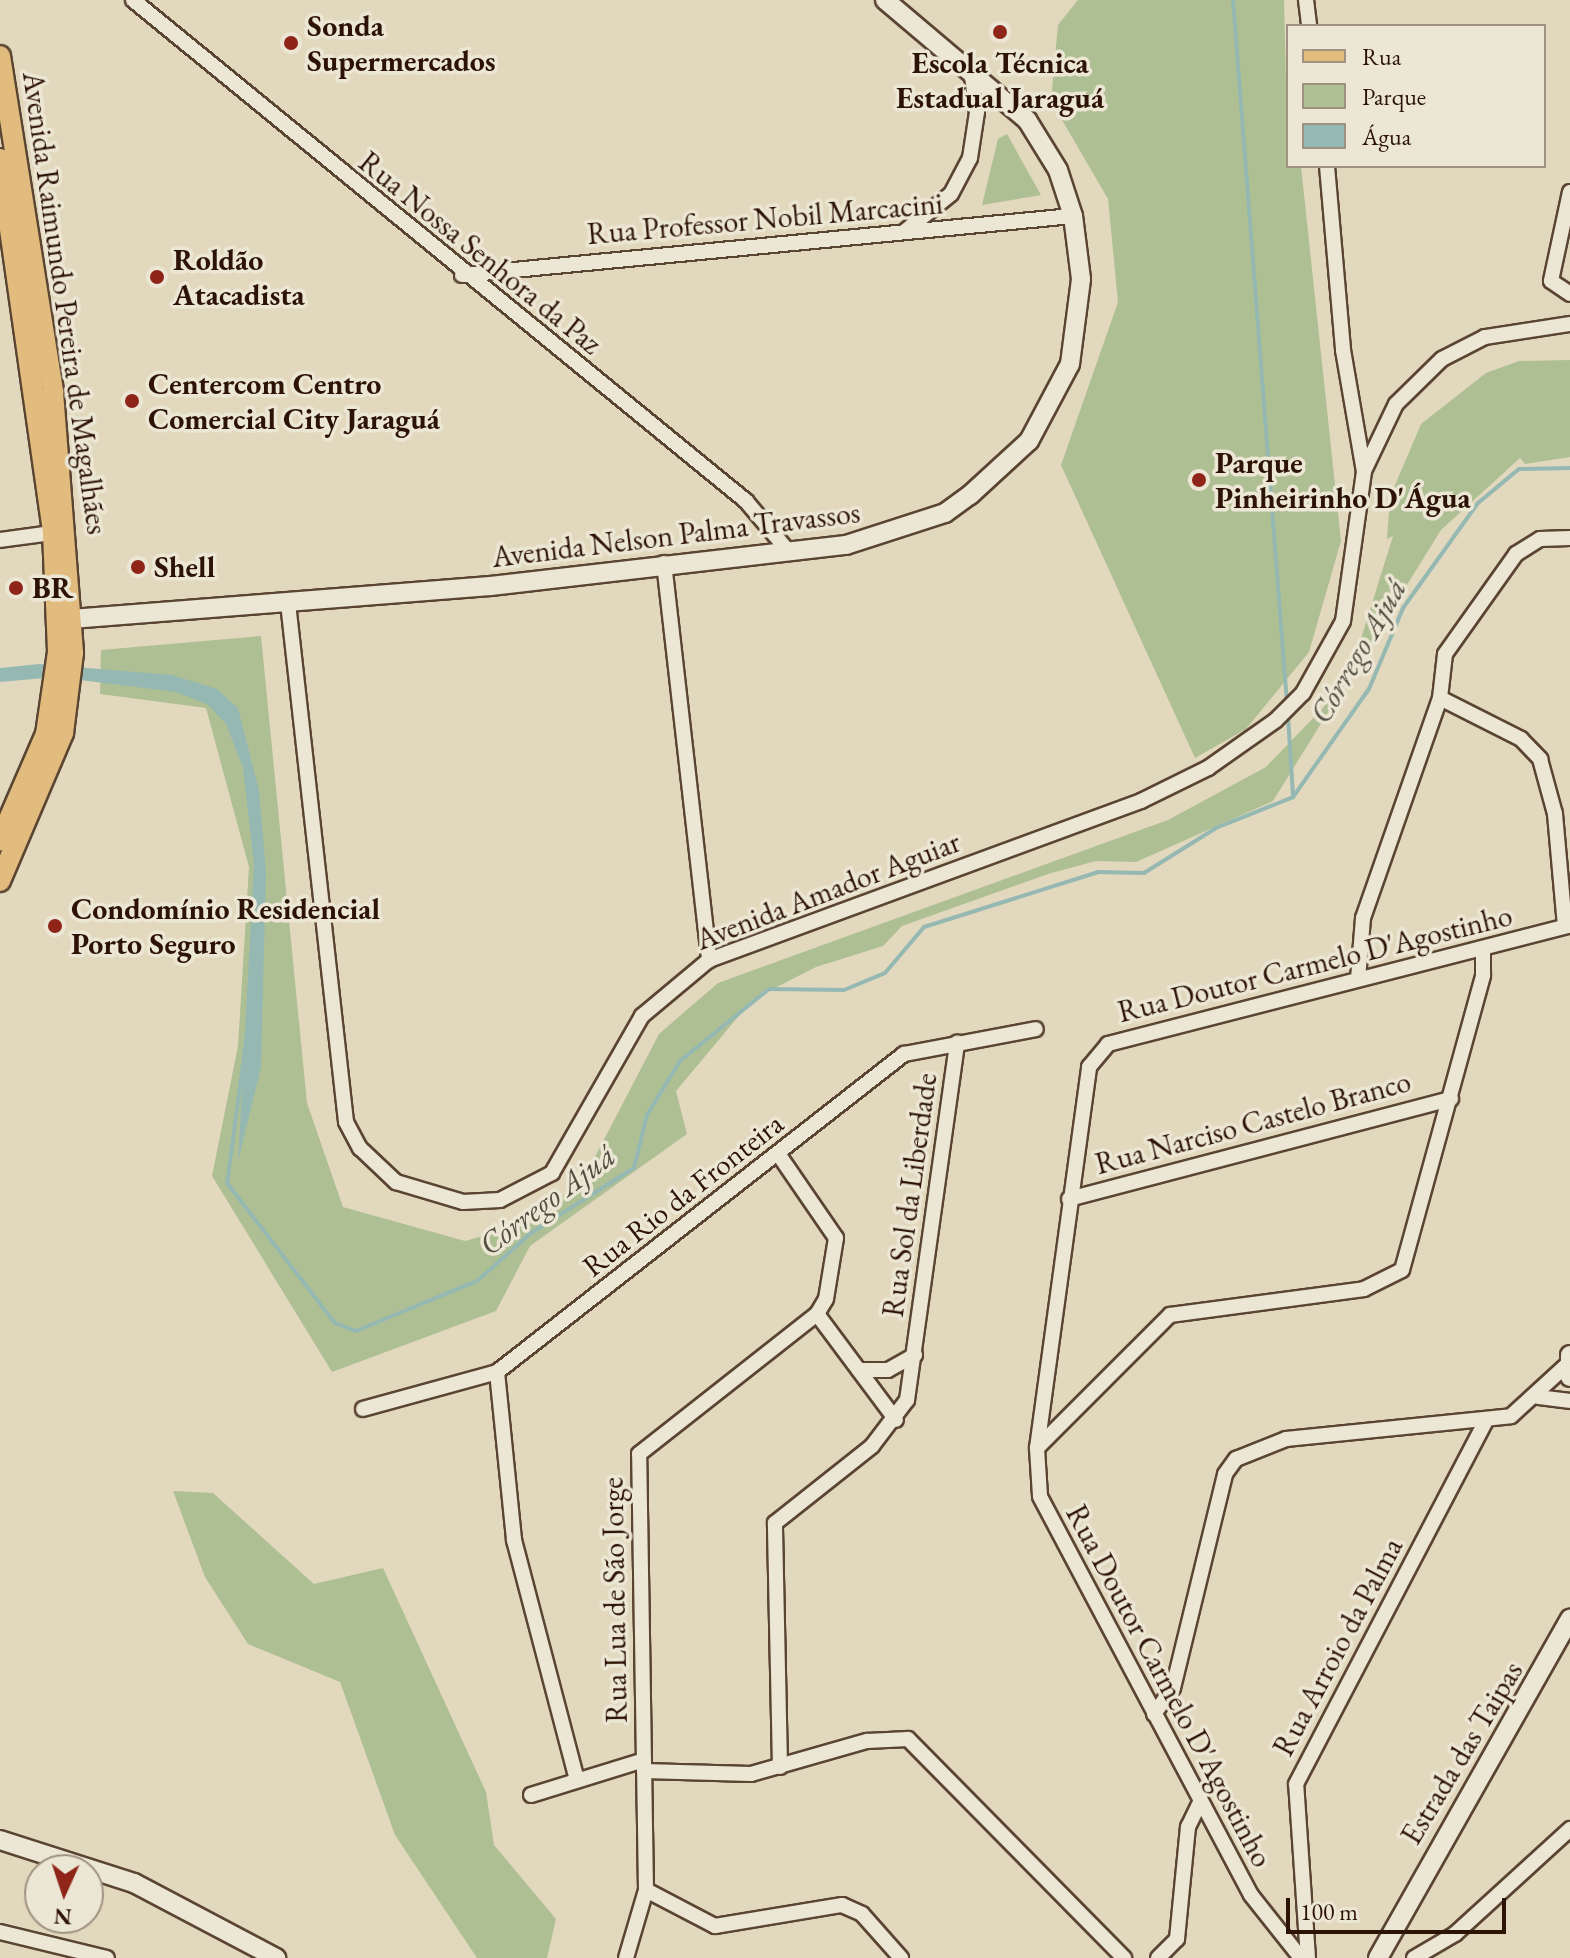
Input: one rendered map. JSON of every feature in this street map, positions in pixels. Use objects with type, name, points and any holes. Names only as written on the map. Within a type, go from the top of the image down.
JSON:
[{"type":"main road","name":"Avenida Raimundo Pereira de Magalhães","points":[[0,56],[60,532],[65,620],[64,684],[57,751],[0,881]]},
{"type":"main road","name":"Avenida Raimundo Pereira de Magalhães","points":[[0,159],[60,532]]},
{"type":"main road","name":"Avenida Raimundo Pereira de Magalhães","points":[[0,840],[64,684]]},
{"type":"street","name":"Rua Nossa Senhora da Paz","points":[[133,0],[462,275],[746,501],[789,552]]},
{"type":"street","name":"Avenida Nelson Palma Travassos","points":[[65,620],[288,603],[789,552],[887,536],[945,513],[1029,441],[1075,342],[1081,279],[1073,216],[1058,170],[1027,120],[885,0]]},
{"type":"street","points":[[1306,0],[1309,24]]},
{"type":"street","points":[[903,233],[951,194],[970,158],[977,112],[971,70]]},
{"type":"street","points":[[1327,168],[1347,378],[1364,471]]},
{"type":"street","points":[[1570,192],[1551,281],[1570,294]]},
{"type":"street","name":"Rua Professor Nobil Marcacini","points":[[462,275],[1073,216]]},
{"type":"street","name":"Avenida Amador Aguiar","points":[[288,603],[337,1090],[346,1122],[378,1167],[421,1193],[463,1202],[528,1190],[569,1152],[642,1016],[709,960],[1141,801],[1240,747],[1303,693],[1338,632],[1352,582],[1364,471],[1396,404],[1442,359],[1485,337],[1570,324]]},
{"type":"street","points":[[0,540],[60,532]]},
{"type":"street","points":[[1358,979],[1368,902],[1440,698],[1445,654],[1508,563],[1527,544],[1570,538]]},
{"type":"street","points":[[664,563],[709,960]]},
{"type":"street","points":[[1440,698],[1521,739],[1540,759],[1555,814],[1567,926]]},
{"type":"street","name":"Rua Doutor Carmelo D'Agostinho","points":[[1301,1958],[1273,1930],[1200,1802],[1048,1516],[1037,1448],[1069,1199],[1096,1052],[1358,979],[1567,926]]},
{"type":"street","points":[[1037,1448],[1170,1315],[1364,1289],[1395,1277],[1412,1253],[1451,1099],[1483,948]]},
{"type":"street","name":"Rua Rio da Fronteira","points":[[363,1409],[459,1389],[497,1372],[779,1155],[878,1069],[957,1042],[1036,1029]]},
{"type":"street","name":"Rua Sol da Liberdade","points":[[896,1420],[915,1355],[957,1042]]},
{"type":"street","name":"Rua Narciso Castelo Branco","points":[[1069,1199],[1451,1099]]},
{"type":"street","name":"Rua Lua de São Jorge","points":[[626,1958],[646,1890],[639,1454],[817,1314],[832,1283],[836,1238],[779,1155]]},
{"type":"street","points":[[780,1767],[775,1523],[896,1420],[817,1314]]},
{"type":"street","name":"Rua Sol da Liberdade","points":[[859,1370],[888,1370],[915,1355]]},
{"type":"street","points":[[1570,1355],[1570,1377]]},
{"type":"street","points":[[1154,1714],[1173,1688],[1222,1485],[1236,1459],[1286,1439],[1485,1422],[1538,1397],[1570,1363]]},
{"type":"street","points":[[497,1372],[514,1540],[576,1776]]},
{"type":"street","points":[[1538,1397],[1570,1401]]},
{"type":"street","name":"Rua Arroio da Palma","points":[[1308,1958],[1296,1784],[1485,1422]]},
{"type":"street","name":"Estrada das Taipas","points":[[1379,1958],[1570,1619]]},
{"type":"street","points":[[531,1795],[576,1776],[644,1765],[727,1775],[780,1767],[890,1737],[918,1744],[1124,1958]]},
{"type":"street","points":[[1158,1958],[1177,1939],[1188,1827],[1200,1802]]},
{"type":"street","points":[[1414,1958],[1455,1934],[1570,1829]]},
{"type":"street","points":[[0,1840],[134,1883],[276,1958]]},
{"type":"street","points":[[646,1890],[715,1926],[842,1905],[862,1914],[901,1958]]},
{"type":"street","points":[[0,1932],[107,1958]]},
{"type":"green space","name":"Parque Pinheirinho D'Água","points":[[1078,0],[1284,0],[1286,168],[1301,168],[1341,541],[1309,652],[1246,729],[1195,758],[1061,465],[1118,302],[1108,199],[1051,101],[1058,25]]},
{"type":"green space","points":[[1007,134],[1041,195],[982,205],[998,139]]},
{"type":"green space","points":[[1570,360],[1570,457],[1525,464],[1520,458],[1441,530],[1273,801],[1136,862],[1096,861],[1048,874],[902,926],[883,946],[816,967],[753,999],[676,1091],[687,1134],[530,1246],[496,1311],[332,1372],[212,1176],[238,1046],[249,867],[206,708],[100,694],[101,650],[261,636],[307,1103],[343,1207],[465,1241],[532,1222],[584,1178],[659,1034],[718,983],[1168,820],[1266,767],[1323,708],[1359,645],[1393,536],[1387,539],[1390,497],[1421,424],[1486,373],[1519,361]]},
{"type":"green space","points":[[173,1491],[213,1493],[314,1584],[383,1568],[486,1792],[494,1845],[556,1919],[547,1958],[477,1958],[395,1835],[340,1682],[248,1644],[205,1577]]},
{"type":"water","points":[[39,664],[172,675],[217,689],[238,708],[259,790],[266,872],[261,1067],[238,1162],[254,865],[243,768],[226,724],[207,704],[176,692],[56,677],[0,682],[0,668]]},
{"type":"waterway","points":[[1233,0],[1287,704]]},
{"type":"waterway","name":"Córrego Ajuá","points":[[247,1034],[227,1183],[335,1323],[356,1331],[477,1281],[531,1233],[634,1168],[647,1115],[680,1061],[769,989],[844,990],[885,973],[924,927],[1098,872],[1144,873],[1216,828],[1293,797],[1369,689],[1403,608],[1478,503],[1519,469],[1570,468]]},
{"type":"waterway","points":[[1288,716],[1293,795]]},
{"type":"place","name":"Escola Técnica Estadual Jaraguá","points":[[1000,32]]},
{"type":"place","name":"Sonda Supermercados","points":[[291,43]]},
{"type":"place","name":"Roldão Atacadista","points":[[157,277]]},
{"type":"place","name":"Centercom Centro Comercial City Jaraguá","points":[[132,401]]},
{"type":"place","name":"Parque Pinheirinho D'Água","points":[[1199,480]]},
{"type":"place","name":"Shell","points":[[138,567]]},
{"type":"place","name":"BR","points":[[16,588]]},
{"type":"place","name":"Condomínio Residencial Porto Seguro","points":[[55,926]]}]
